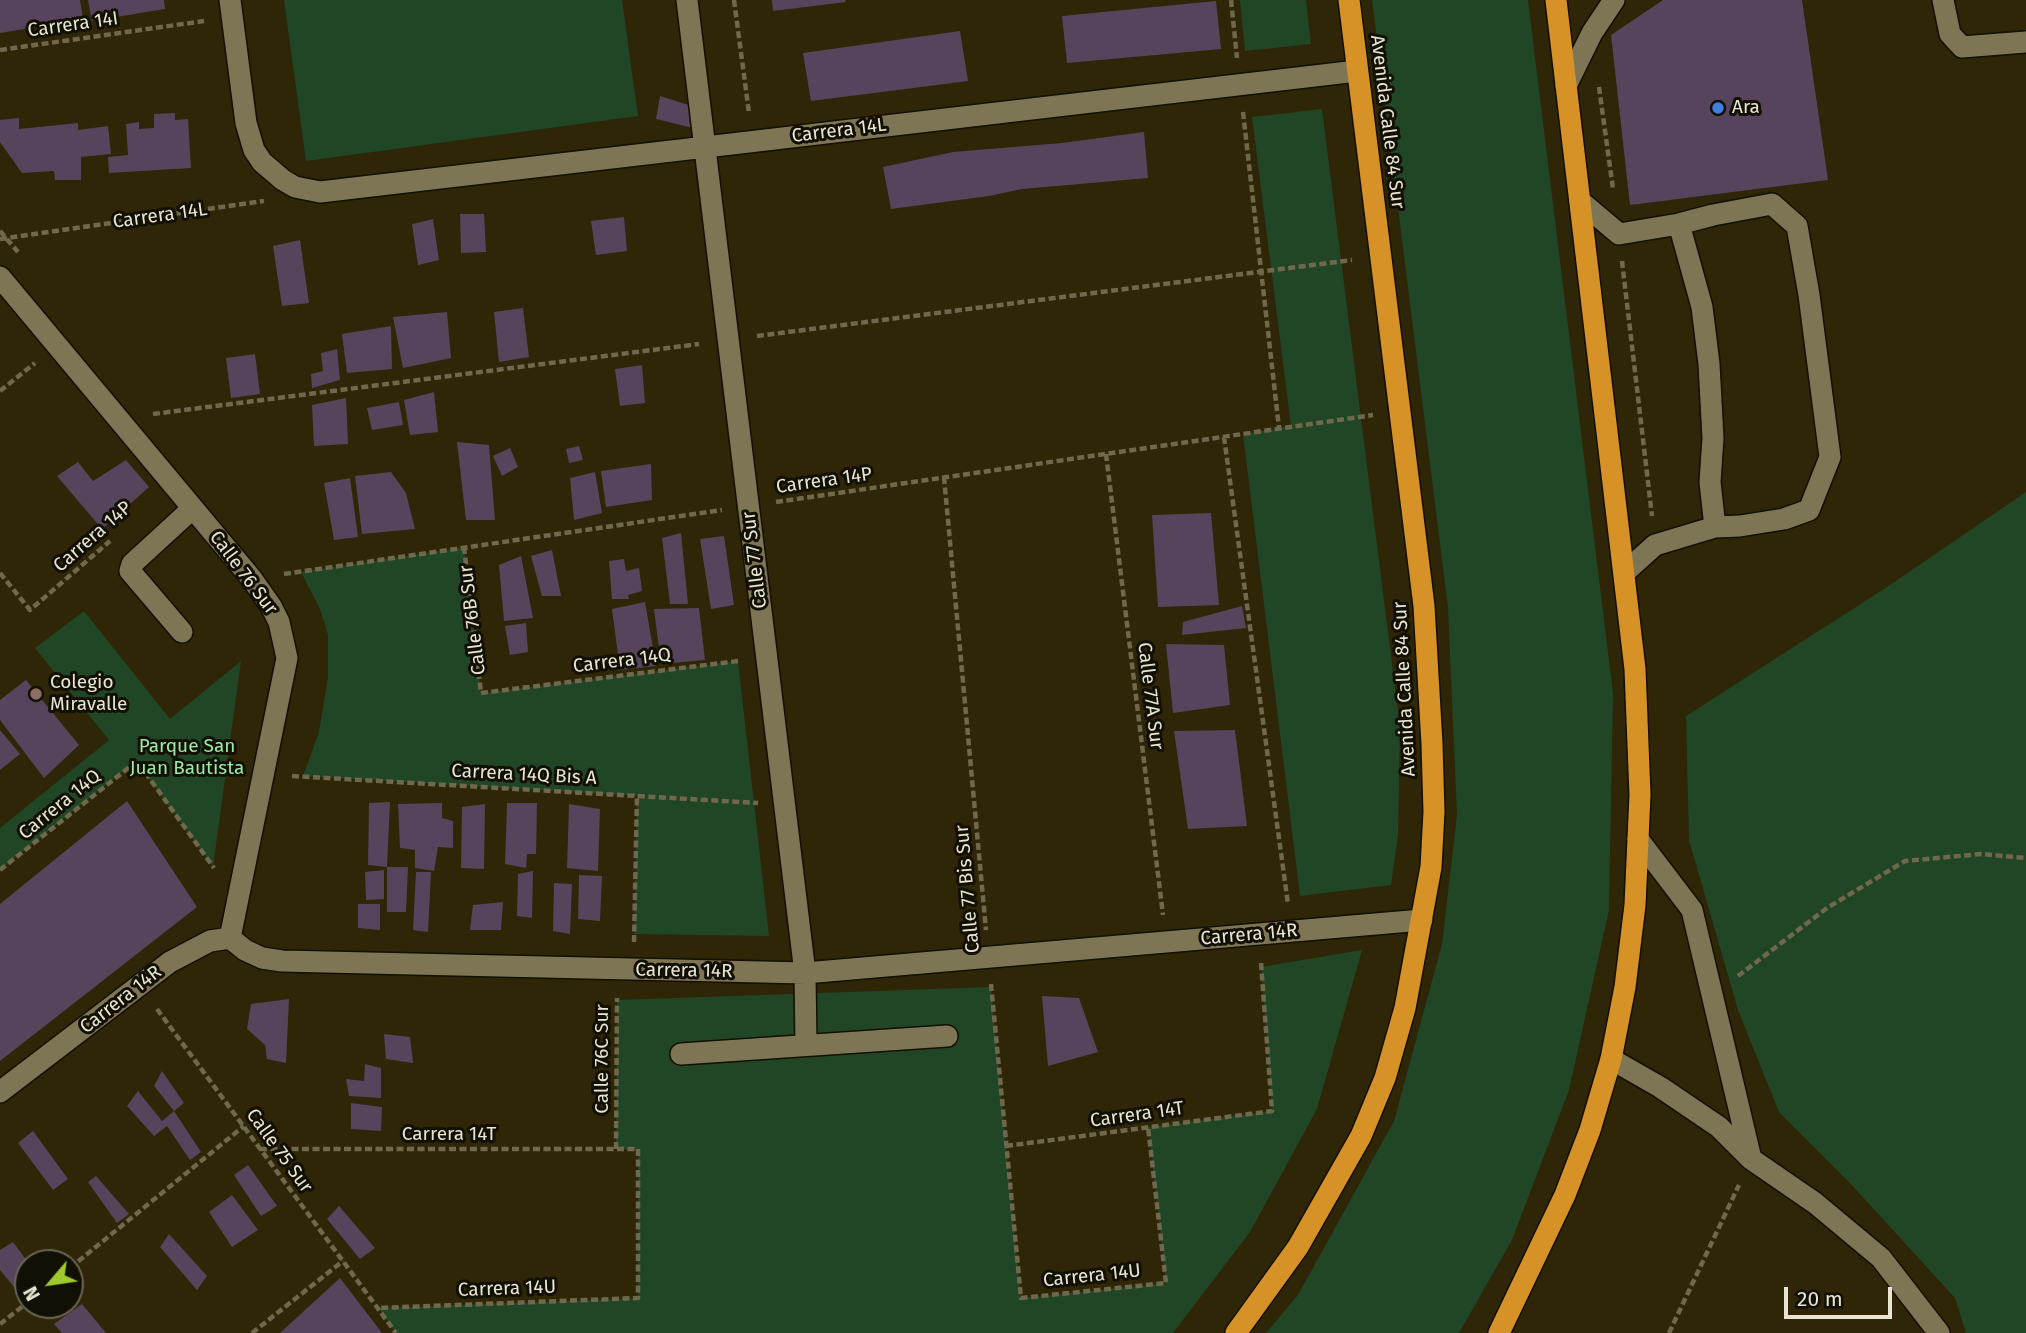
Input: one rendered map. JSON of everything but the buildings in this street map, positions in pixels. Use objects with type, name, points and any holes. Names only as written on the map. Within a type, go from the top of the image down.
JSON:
[{"type":"highway","name":"Avenida Calle 84 Sur","points":[[1236,1333],[1298,1247],[1361,1136],[1385,1078],[1405,1008],[1431,867],[1434,812],[1430,679],[1424,606],[1349,0]]},
{"type":"highway","points":[[1499,1333],[1564,1195],[1590,1130],[1611,1059],[1625,987],[1634,905],[1640,795],[1635,669],[1625,573],[1556,0]]},
{"type":"street","name":"Calle 77 Sur","points":[[687,0],[805,973],[806,1045]]},
{"type":"street","points":[[1566,86],[1592,33],[1614,0]]},
{"type":"street","points":[[1943,0],[1950,34],[1962,47],[2026,42]]},
{"type":"street","name":"Carrera 14L","points":[[232,9],[249,137],[254,150],[272,172],[295,187],[320,192],[1357,71]]},
{"type":"street","points":[[1580,201],[1619,234],[1679,225],[1713,215],[1772,204],[1797,226],[1809,295],[1830,457],[1809,510],[1784,519],[1715,527],[1655,545],[1625,573]]},
{"type":"street","points":[[1679,225],[1702,307],[1713,438],[1710,482],[1715,527]]},
{"type":"street","name":"Calle 76 Sur","points":[[0,277],[261,591],[271,606],[284,639],[287,658],[230,938]]},
{"type":"street","points":[[183,632],[130,570],[132,564],[193,508]]},
{"type":"street","points":[[1638,839],[1692,910],[1751,1158]]},
{"type":"street","name":"Carrera 14R","points":[[0,1092],[170,962],[210,941],[230,938],[245,950],[262,958],[282,961],[805,973],[1422,920]]},
{"type":"street","points":[[681,1054],[947,1037]]},
{"type":"street","points":[[1611,1059],[1660,1087],[1719,1127],[1751,1158],[1815,1203],[1881,1258],[1939,1333]]},
{"type":"path","points":[[734,0],[752,141]]},
{"type":"path","points":[[1231,0],[1279,428]]},
{"type":"path","name":"Carrera 14I","points":[[0,50],[232,9]]},
{"type":"path","points":[[1592,33],[1619,234],[1655,545]]},
{"type":"path","name":"Carrera 14L","points":[[3,238],[320,192]]},
{"type":"path","points":[[0,231],[3,238],[23,259]]},
{"type":"path","points":[[0,391],[57,346]]},
{"type":"path","points":[[145,404],[162,425]]},
{"type":"path","name":"Carrera 14P","points":[[286,583],[281,575],[1400,411]]},
{"type":"path","points":[[1224,436],[1283,870]]},
{"type":"path","name":"Calle 77A Sur","points":[[1106,454],[1166,942]]},
{"type":"path","name":"Calle 77 Bis Sur","points":[[944,477],[1021,1298]]},
{"type":"path","name":"Carrera 14P","points":[[0,573],[30,610],[115,537]]},
{"type":"path","name":"Calle 76B Sur","points":[[464,547],[481,693]]},
{"type":"path","name":"Carrera 14Q","points":[[481,693],[766,657]]},
{"type":"path","name":"Carrera 14Q","points":[[0,870],[137,761],[237,900]]},
{"type":"path","name":"Carrera 14Q Bis A","points":[[263,774],[784,805]]},
{"type":"path","name":"Calle 76C Sur","points":[[616,1149],[625,969],[638,796]]},
{"type":"path","points":[[1713,996],[1827,908],[1905,861],[1981,854],[2026,858]]},
{"type":"path","name":"Carrera 14T","points":[[1006,1146],[1272,1111],[1259,934]]},
{"type":"path","name":"Calle 75 Sur","points":[[140,985],[396,1333]]},
{"type":"path","points":[[84,1257],[244,1126]]},
{"type":"path","name":"Carrera 14U","points":[[1021,1298],[1166,1283],[1148,1127]]},
{"type":"path","name":"Carrera 14T","points":[[260,1149],[638,1149],[638,1298]]},
{"type":"path","points":[[1669,1333],[1751,1158]]},
{"type":"path","points":[[252,1333],[343,1261]]},
{"type":"path","name":"Carrera 14U","points":[[378,1308],[638,1298]]},
{"type":"path","points":[[0,1324],[14,1313]]},
{"type":"green space","points":[[284,0],[622,0],[638,116],[306,161]]},
{"type":"green space","points":[[1240,0],[1306,0],[1311,44],[1245,51]]},
{"type":"green space","points":[[1372,0],[1528,0],[1613,693],[1609,910],[1569,1090],[1512,1240],[1459,1333],[1266,1333],[1298,1295],[1394,1121],[1442,944],[1457,815],[1448,608]]},
{"type":"green space","points":[[1322,109],[1400,727],[1398,835],[1391,885],[1300,896],[1243,434],[1291,426],[1252,117]]},
{"type":"green space","points":[[2026,492],[2026,1333],[1966,1333],[1955,1298],[1849,1182],[1779,1112],[1738,1010],[1689,840],[1686,716],[1884,589]]},
{"type":"green space","points":[[464,547],[481,693],[738,661],[769,936],[634,934],[637,796],[303,776],[319,732],[328,677],[328,635],[320,609],[301,572]]},
{"type":"green space","name":"Parque San Juan Bautista","points":[[84,611],[170,719],[241,661],[213,867],[136,761],[0,870],[0,828],[109,740],[35,648]]},
{"type":"green space","points":[[1362,950],[1317,1109],[1250,1232],[1173,1333],[396,1333],[378,1308],[638,1298],[638,1150],[616,1149],[617,1000],[991,987],[1021,1298],[1166,1283],[1148,1127],[1272,1111],[1261,967]]},
{"type":"place","name":"Ara","points":[[1718,108]]},
{"type":"place","name":"Colegio Miravalle","points":[[36,694]]}]
